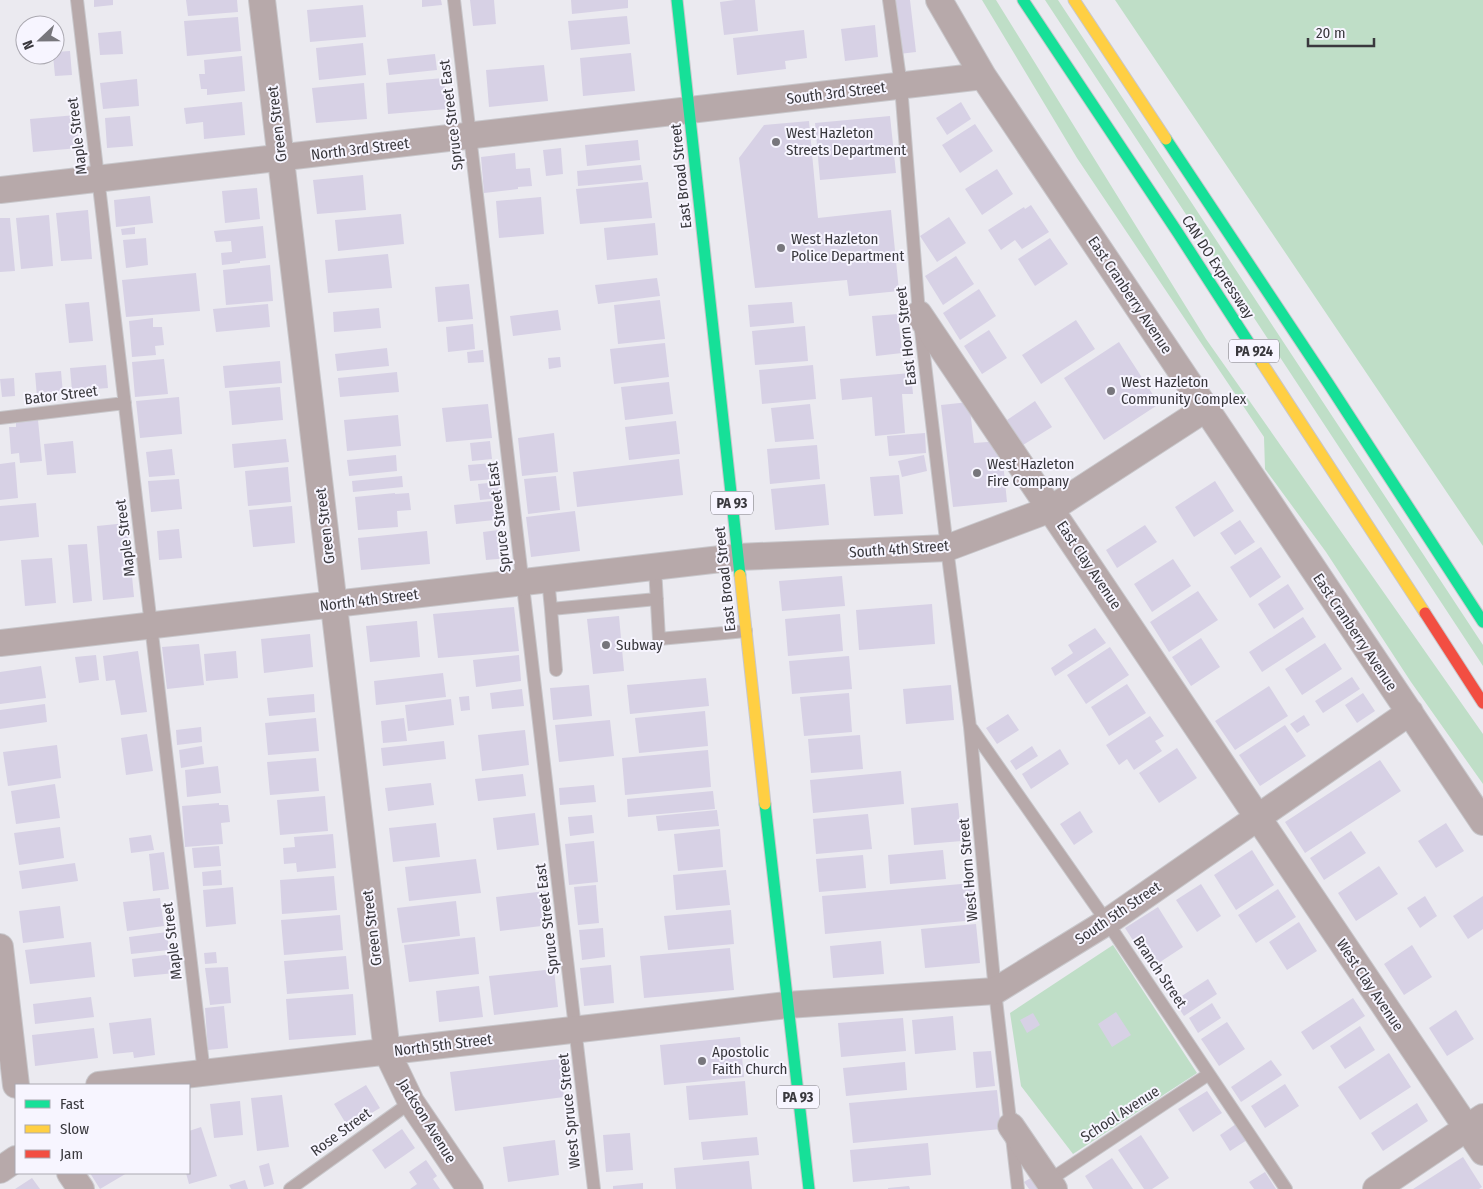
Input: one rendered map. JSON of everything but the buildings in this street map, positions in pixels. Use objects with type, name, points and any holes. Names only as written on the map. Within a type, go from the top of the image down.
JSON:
[{"type":"main road","name":"East Broad Street","points":[[677,0],[787,1005]]},
{"type":"main road","name":"CAN DO Expressway","points":[[1023,0],[1178,233],[1483,703]]},
{"type":"main road","name":"CAN DO Expressway","points":[[1074,0],[1328,383],[1483,622]]},
{"type":"main road","name":"PA 93","points":[[787,1005],[809,1189]]},
{"type":"street","name":"Green Street","points":[[262,0],[387,1052]]},
{"type":"street","name":"East Cranberry Avenue","points":[[939,0],[983,76],[1483,822]]},
{"type":"street","name":"South 3rd Street","points":[[689,110],[983,76]]},
{"type":"street","name":"North 3rd Street","points":[[0,190],[689,110]]},
{"type":"street","name":"East Clay Avenue","points":[[919,314],[1258,817]]},
{"type":"street","name":"South 4th Street","points":[[738,557],[947,548],[1051,509],[1205,409]]},
{"type":"street","name":"North 4th Street","points":[[0,643],[738,557]]},
{"type":"street","name":"South 5th Street","points":[[787,1005],[995,991],[1107,922],[1410,712]]},
{"type":"street","name":"West Clay Avenue","points":[[1258,817],[1475,1122],[1483,1152]]},
{"type":"street","points":[[0,947],[16,1084]]},
{"type":"street","name":"North 5th Street","points":[[109,1084],[787,1005]]},
{"type":"street","name":"Jackson Avenue","points":[[387,1052],[411,1102],[470,1189]]},
{"type":"street","points":[[0,1097],[15,1095]]},
{"type":"street","points":[[1376,1189],[1475,1122]]},
{"type":"street","points":[[1011,1126],[1051,1185]]},
{"type":"street","points":[[0,1170],[15,1160]]},
{"type":"street","points":[[71,1174],[81,1189]]},
{"type":"lane","name":"Maple Street","points":[[78,0],[204,1073]]},
{"type":"lane","name":"Spruce Street East","points":[[454,0],[470,136],[536,581],[576,1030]]},
{"type":"lane","name":"East Horn Street","points":[[889,0],[901,86],[919,314],[947,548]]},
{"type":"lane","name":"Bator Street","points":[[0,418],[125,403]]},
{"type":"lane","name":"West Horn Street","points":[[947,548],[970,727],[995,991],[1018,1189]]},
{"type":"lane","points":[[655,567],[659,639],[746,631]]},
{"type":"lane","points":[[536,581],[551,609],[556,670]]},
{"type":"lane","points":[[551,609],[657,599]]},
{"type":"lane","name":"Branch Street","points":[[970,727],[1107,922],[1286,1189]]},
{"type":"lane","name":"West Spruce Street","points":[[576,1030],[594,1189]]},
{"type":"lane","name":"School Avenue","points":[[1051,1185],[1209,1074]]},
{"type":"lane","name":"Rose Street","points":[[290,1189],[411,1102]]},
{"type":"green space","points":[[982,0],[996,0],[1206,339],[1483,734],[1483,784],[1411,682],[1326,552],[1265,469],[1264,437],[1077,158]]},
{"type":"green space","points":[[1045,0],[1058,0],[1483,645],[1483,666]]},
{"type":"green space","points":[[1115,0],[1483,0],[1483,546]]},
{"type":"green space","points":[[1113,945],[1197,1073],[1073,1154],[1021,1086],[1010,1013]]},
{"type":"traffic: fast","points":[[677,0],[740,575]]},
{"type":"traffic: fast","points":[[1023,0],[1262,363]]},
{"type":"traffic: fast","points":[[1166,139],[1328,383],[1483,622]]},
{"type":"traffic: fast","points":[[765,804],[809,1189]]},
{"type":"traffic: slow","points":[[1074,0],[1166,139]]},
{"type":"traffic: slow","points":[[1262,363],[1425,613]]},
{"type":"traffic: slow","points":[[740,575],[765,804]]},
{"type":"traffic: jam","points":[[1425,613],[1483,703]]},
{"type":"place","name":"West Hazleton Streets Department","points":[[776,142]]},
{"type":"place","name":"West Hazleton Police Department","points":[[781,248]]},
{"type":"place","name":"West Hazleton Community Complex","points":[[1111,391]]},
{"type":"place","name":"West Hazleton Fire Company","points":[[977,473]]},
{"type":"place","name":"Subway","points":[[606,645]]},
{"type":"place","name":"Apostolic Faith Church","points":[[702,1061]]}]
